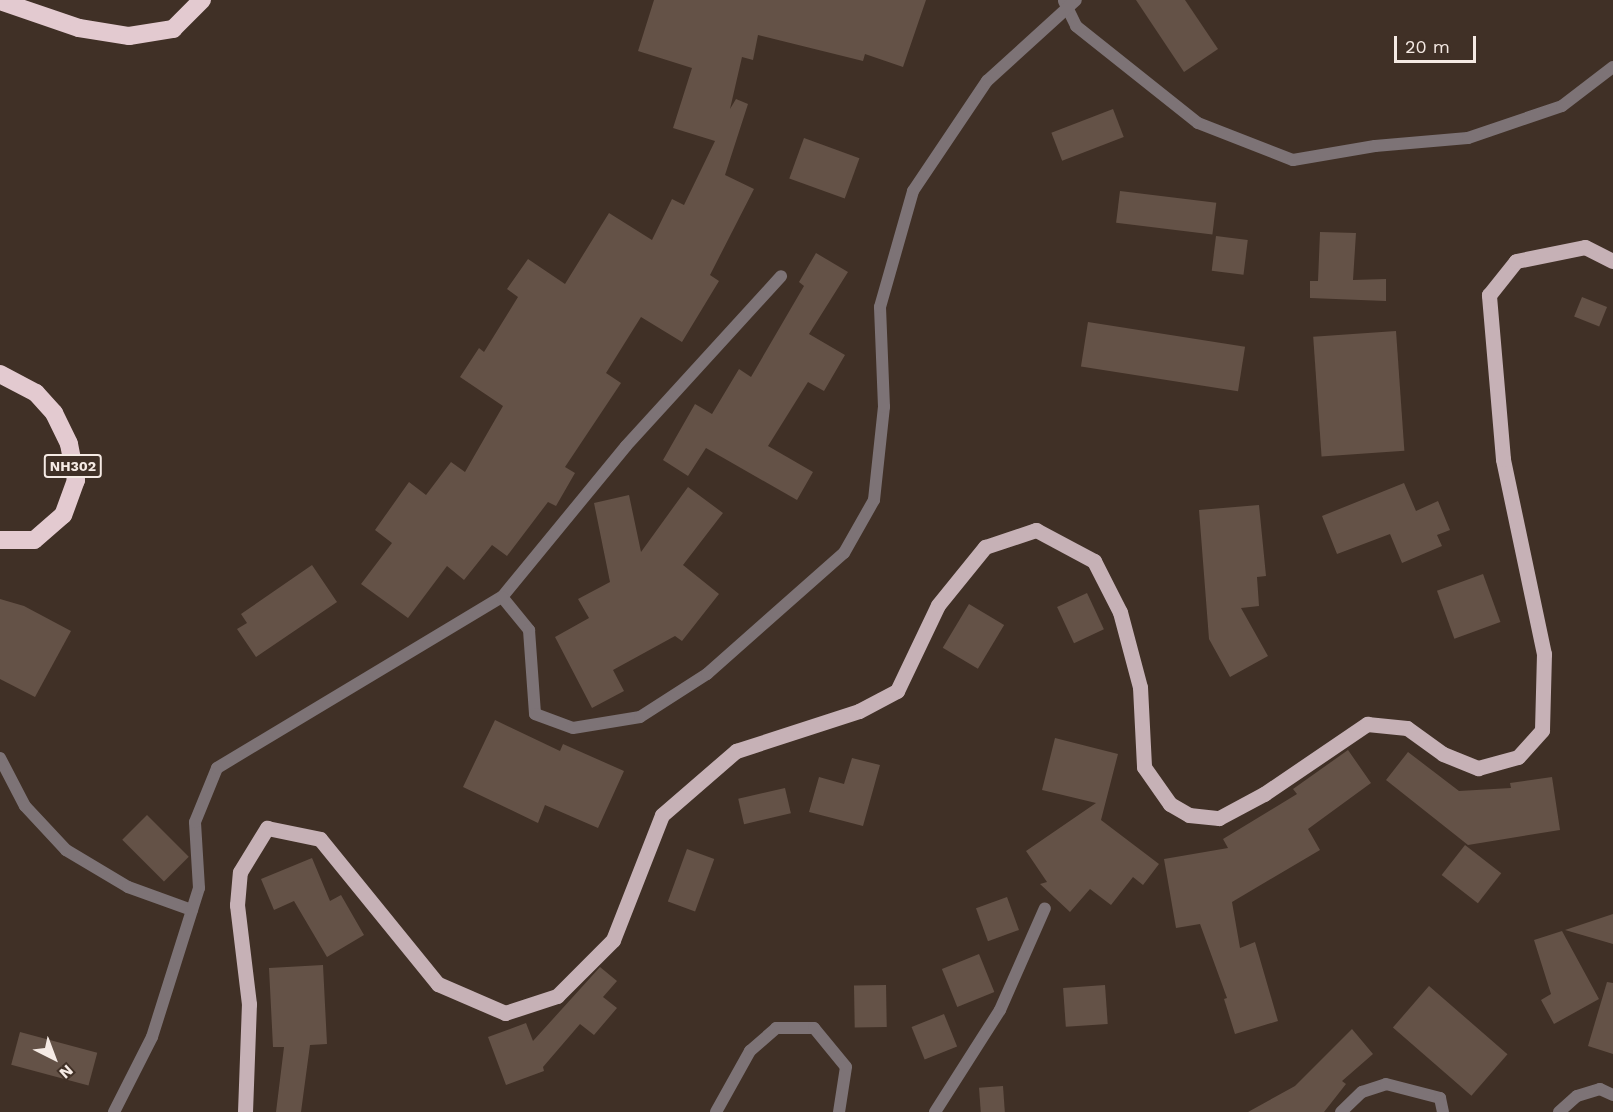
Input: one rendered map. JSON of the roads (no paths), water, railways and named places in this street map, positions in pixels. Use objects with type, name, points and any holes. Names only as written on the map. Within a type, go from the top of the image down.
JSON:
[{"type":"highway","points":[[0,1],[79,28],[129,36],[173,29],[202,0]]},
{"type":"highway","name":"NH302","points":[[0,374],[36,393],[54,413],[69,444],[76,480],[63,515],[34,540],[0,540]]},
{"type":"main road","points":[[245,1112],[249,1004],[237,905],[240,873],[267,828],[320,839],[438,984],[506,1013],[558,996],[613,940],[662,815],[736,751],[859,711],[897,691],[938,605],[985,547],[1036,530],[1094,561],[1120,612],[1140,687],[1143,767],[1170,804],[1189,815],[1219,818],[1255,799],[1367,724],[1407,728],[1443,754],[1478,768],[1518,757],[1542,730],[1544,654],[1503,459],[1489,295],[1516,261],[1585,248],[1613,261]]},
{"type":"street","points":[[502,597],[530,630],[535,714],[573,728],[640,717],[707,674],[844,553],[874,500],[884,407],[880,307],[913,191],[987,81],[1069,2],[1076,26],[1198,123],[1293,160],[1375,146],[1468,138],[1562,106],[1613,67]]},
{"type":"street","points":[[114,1112],[152,1037],[199,888],[195,822],[217,768],[502,597],[626,446],[781,276]]},
{"type":"street","points":[[0,758],[25,806],[66,850],[128,887],[192,910]]},
{"type":"street","points":[[935,1112],[1000,1010],[1045,908]]},
{"type":"street","points":[[716,1112],[750,1051],[776,1028],[814,1029],[846,1067],[839,1112]]},
{"type":"street","points":[[1341,1112],[1362,1092],[1386,1084],[1440,1098],[1443,1112]]},
{"type":"street","points":[[1559,1112],[1585,1094],[1600,1089],[1613,1095]]}]
